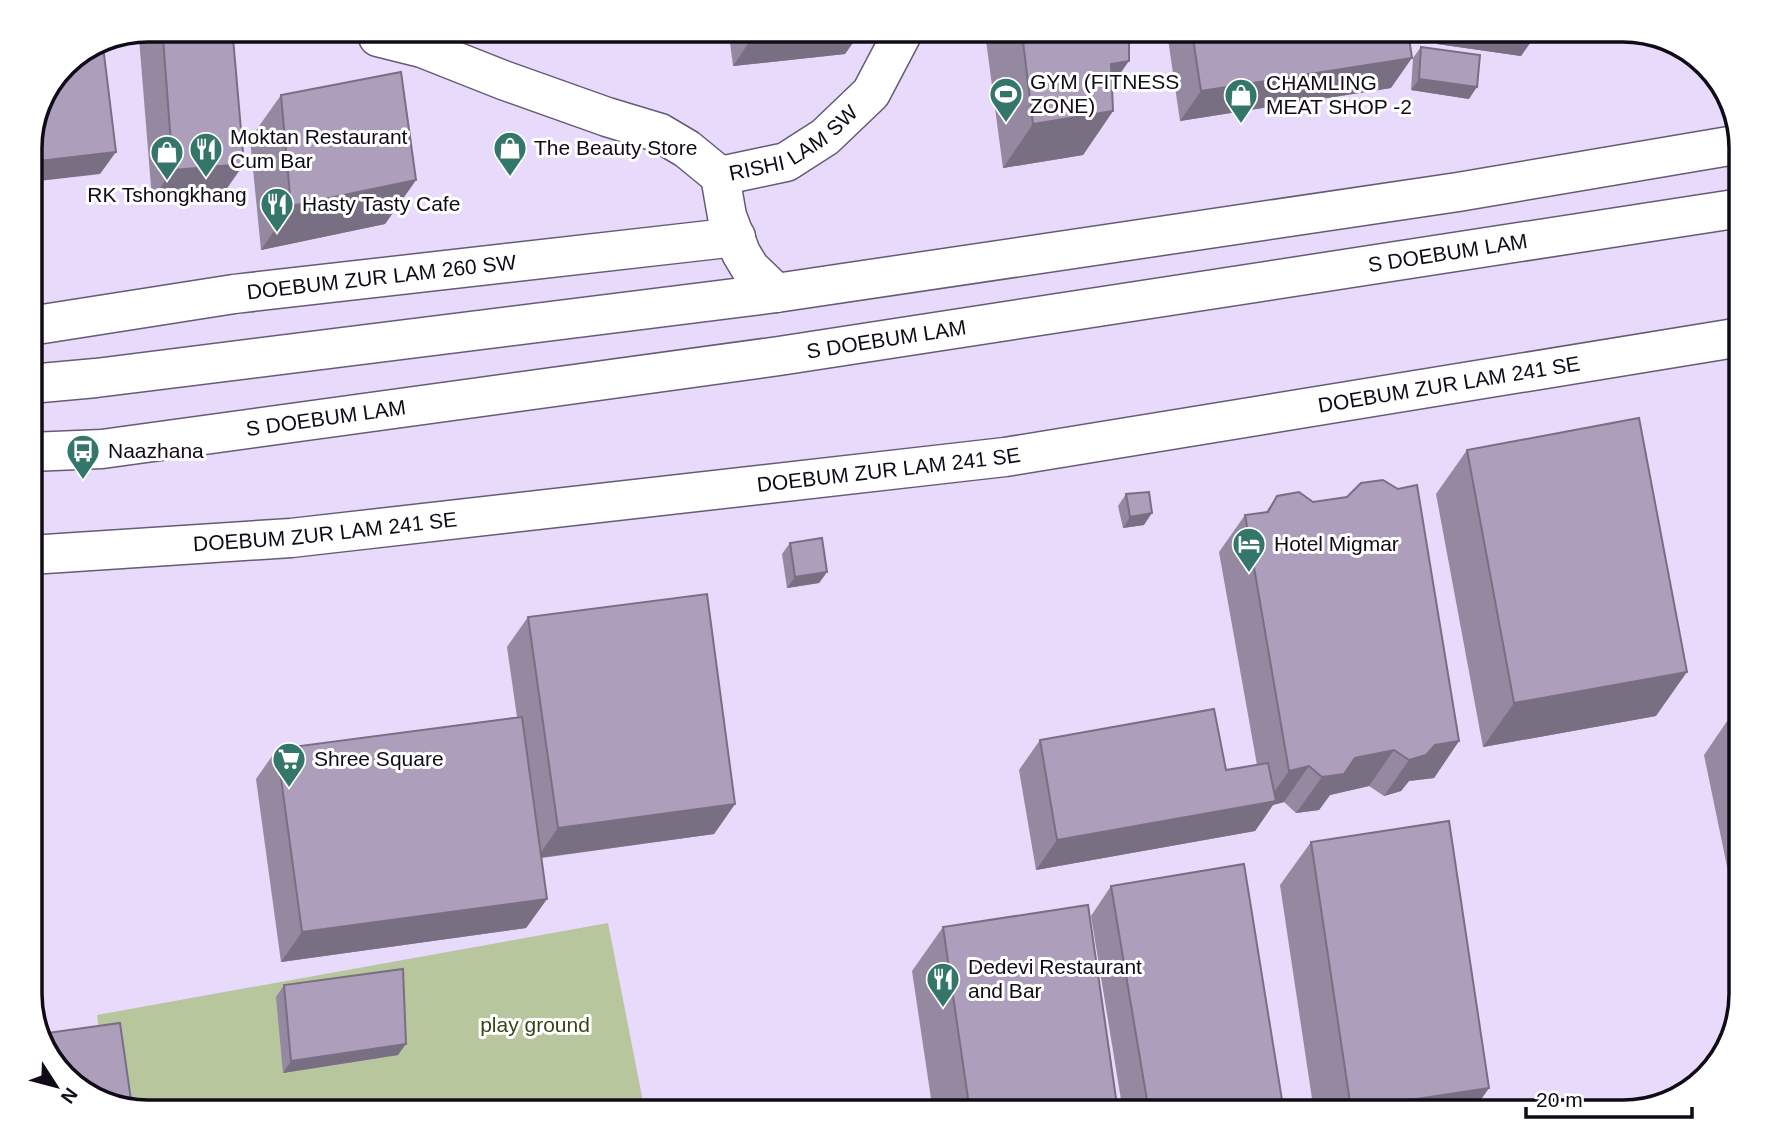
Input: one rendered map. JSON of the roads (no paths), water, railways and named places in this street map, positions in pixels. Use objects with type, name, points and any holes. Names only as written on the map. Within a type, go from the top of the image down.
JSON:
[{"type":"main road","name":"RISHI LAM SW","points":[[398,42],[422,48],[607,117],[660,133],[687,149],[720,176],[786,162],[825,137],[871,93],[898,42]]},
{"type":"main road","points":[[42,383],[776,293],[1458,192],[1729,146]]},
{"type":"main road","points":[[720,176],[727,216],[741,253],[750,268],[776,293]]},
{"type":"main road","name":"S DOEBUM LAM","points":[[42,452],[102,449],[779,355],[1729,210]]},
{"type":"main road","name":"DOEBUM ZUR LAM 260 SW","points":[[42,324],[234,294],[736,237]]},
{"type":"main road","name":"DOEBUM ZUR LAM 241 SE","points":[[42,554],[291,538],[1005,457],[1729,339]]},
{"type":"place","name":"GYM (FITNESS ZONE)","points":[[1006,124]]},
{"type":"place","name":"CHAMLING MEAT SHOP -2","points":[[1241,125]]},
{"type":"place","name":"The Beauty Store","points":[[510,178]]},
{"type":"place","name":"Moktan Restaurant Cum Bar","points":[[206,179]]},
{"type":"place","name":"RK Tshongkhang","points":[[167,182]]},
{"type":"place","name":"Hasty Tasty Cafe","points":[[277,234]]},
{"type":"place","name":"Naazhana","points":[[83,481]]},
{"type":"place","name":"Hotel Migmar","points":[[1249,574]]},
{"type":"place","name":"Shree Square","points":[[289,789]]},
{"type":"place","name":"Dedevi Restaurant and Bar","points":[[943,1009]]},
{"type":"park label","name":"play ground","points":[[535,1025]]}]
